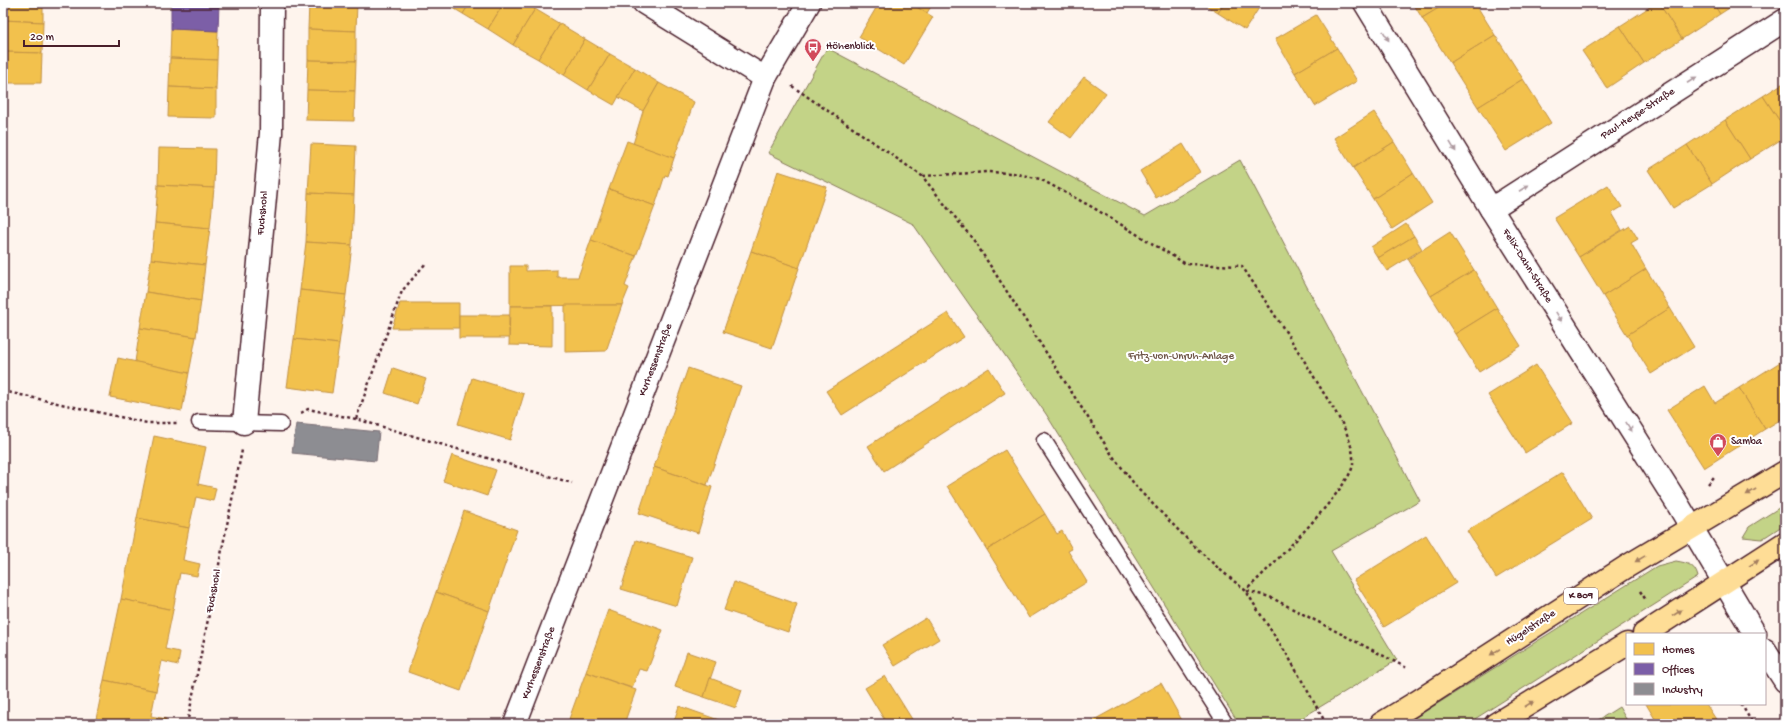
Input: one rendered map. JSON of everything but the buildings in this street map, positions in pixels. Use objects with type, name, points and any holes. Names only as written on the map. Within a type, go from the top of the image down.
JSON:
[{"type":"main road","name":"Hügelstraße","points":[[1381,724],[1626,567],[1785,472]]},
{"type":"main road","points":[[1646,633],[1785,544]]},
{"type":"main road","points":[[1496,724],[1626,645]]},
{"type":"street","name":"Fuchshohl","points":[[244,423],[271,133],[272,3]]},
{"type":"street","points":[[644,3],[765,78]]},
{"type":"street","name":"Kurhessenstraße","points":[[515,724],[765,78],[809,3]]},
{"type":"street","name":"Felix-Dahn-Straße","points":[[1365,3],[1491,208],[1691,527],[1754,633]]},
{"type":"street","name":"Paul-Heyse-Straße","points":[[1491,208],[1785,20]]},
{"type":"street","points":[[1766,652],[1785,681]]},
{"type":"lane","points":[[199,422],[281,424]]},
{"type":"lane","points":[[1044,440],[1226,724]]},
{"type":"path","points":[[792,85],[922,176],[975,242],[1112,456],[1139,490],[1191,543],[1218,568],[1246,590],[1288,656],[1324,720]]},
{"type":"path","points":[[922,176],[987,172],[1014,173],[1040,179],[1092,207],[1186,264],[1242,266],[1300,353],[1337,415],[1349,440],[1354,464],[1344,483],[1331,500],[1271,568],[1246,590]]},
{"type":"path","points":[[356,419],[402,291],[426,263]]},
{"type":"path","points":[[3,391],[147,423],[199,422]]},
{"type":"path","points":[[281,424],[308,410],[356,419],[572,482]]},
{"type":"path","name":"Fuchshohl","points":[[187,724],[241,458]]},
{"type":"path","points":[[1706,487],[1714,477]]},
{"type":"path","points":[[1782,584],[1785,589]]},
{"type":"path","points":[[1638,587],[1646,601]]},
{"type":"path","points":[[1246,590],[1270,597],[1406,668]]},
{"type":"path","points":[[1742,705],[1753,724]]},
{"type":"green space","name":"Fritz-von-Unruh-Anlage","points":[[827,48],[1145,216],[1240,160],[1420,501],[1331,551],[1397,660],[1292,724],[1239,724],[1046,414],[913,224],[768,153]]},
{"type":"green space","points":[[1785,504],[1785,524],[1762,539],[1743,537],[1749,527]]},
{"type":"green space","points":[[1676,561],[1693,567],[1698,577],[1467,724],[1405,724],[1657,566]]},
{"type":"green space","points":[[1619,707],[1629,724],[1592,724]]},
{"type":"place","name":"Höhenblick","points":[[813,62]]},
{"type":"place","name":"Samba","points":[[1718,457]]}]
